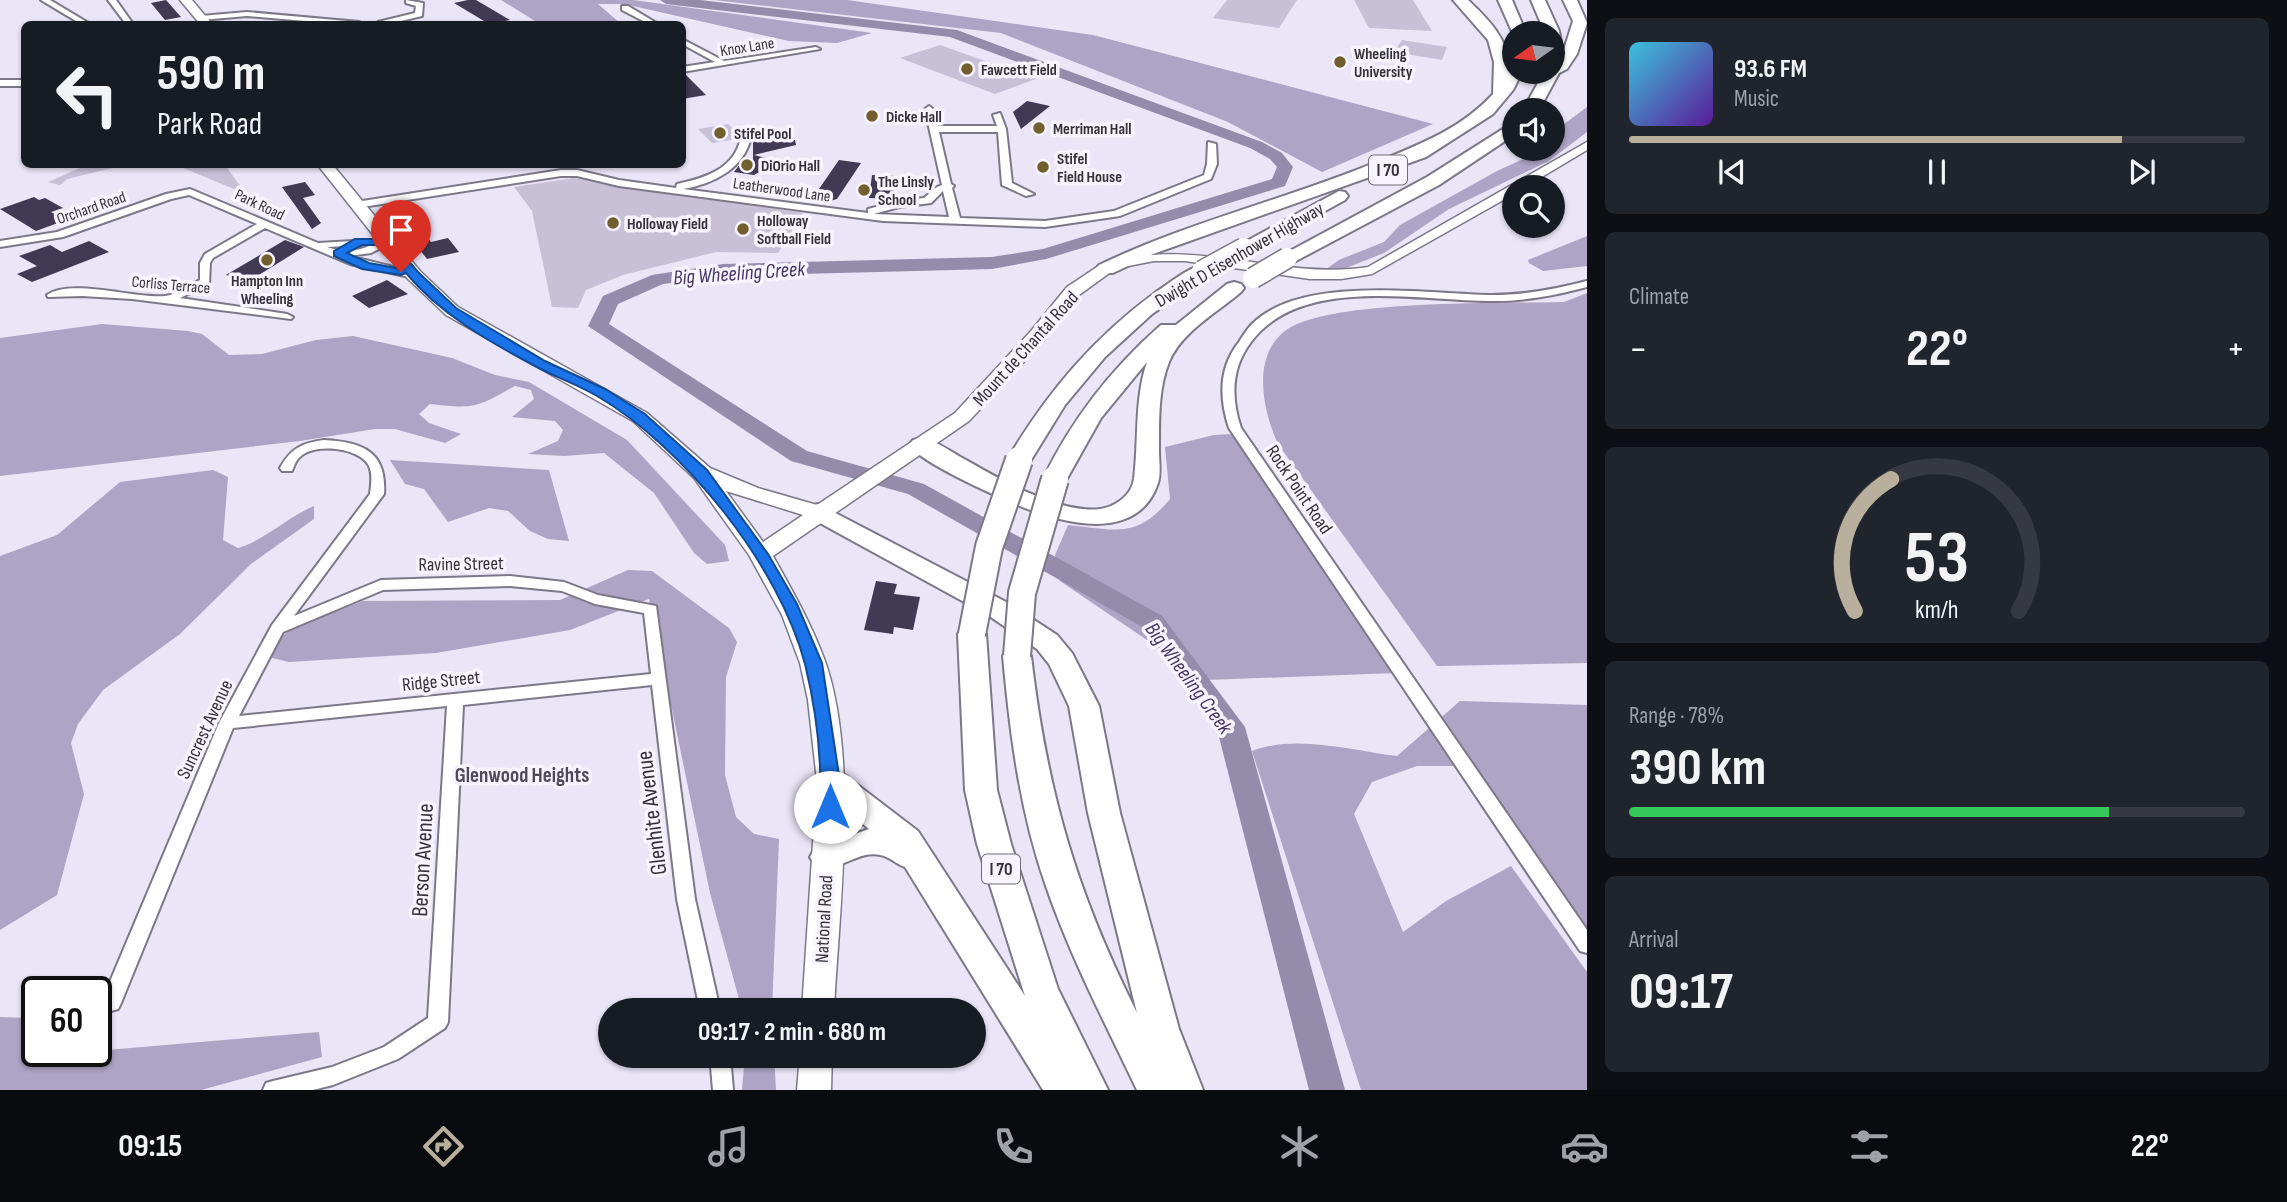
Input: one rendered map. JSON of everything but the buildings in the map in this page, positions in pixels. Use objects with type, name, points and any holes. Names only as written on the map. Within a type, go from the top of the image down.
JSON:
[{"type":"highway","points":[[1460,0],[1486,26],[1502,52],[1504,63],[1497,98]]},
{"type":"highway","points":[[1504,0],[1514,21]]},
{"type":"highway","points":[[1538,0],[1549,21]]},
{"type":"highway","points":[[1565,64],[1579,28],[1578,12],[1570,0]]},
{"type":"highway","name":"Dwight D Eisenhower Highway","points":[[1089,1090],[1040,990],[994,844],[981,790],[972,634],[989,547],[1019,460],[1039,423],[1101,347],[1156,300],[1202,271],[1462,130],[1509,84]]},
{"type":"highway","name":"Dwight D Eisenhower Highway","points":[[1156,1090],[1089,952],[1062,884],[1039,799],[1023,722],[1017,656],[1022,593],[1055,479],[1072,443],[1115,381],[1178,322],[1502,136]]},
{"type":"highway","points":[[1107,269],[1146,250],[1343,181],[1435,144]]},
{"type":"highway","points":[[914,450],[1058,513],[1097,517],[1125,510],[1140,498],[1146,482],[1155,369],[1163,351],[1182,330],[1243,283]]},
{"type":"highway","points":[[824,508],[998,609],[1047,642],[1062,660],[1084,706],[1104,813],[1160,1029],[1184,1090]]},
{"type":"highway","points":[[831,782],[887,822],[906,841],[925,867],[1064,1090]]},
{"type":"highway","points":[[827,857],[856,844],[880,840],[898,847],[925,867]]},
{"type":"main road","points":[[186,0],[203,21]]},
{"type":"main road","points":[[0,83],[21,83]]},
{"type":"main road","name":"National Road","points":[[327,168],[414,275],[457,314],[640,417],[702,473],[760,554],[789,604],[813,663],[821,700],[831,782],[819,998]]},
{"type":"main road","name":"Mount de Chantal Road","points":[[760,554],[824,508],[962,417],[1038,335],[1073,291],[1107,269]]},
{"type":"main road","points":[[702,473],[750,493],[824,508]]},
{"type":"main road","points":[[814,1090],[815,1068]]},
{"type":"street","points":[[45,0],[81,21]]},
{"type":"street","points":[[112,0],[128,21]]},
{"type":"street","points":[[392,21],[419,14],[420,5],[409,1]]},
{"type":"street","points":[[625,8],[649,21]]},
{"type":"street","points":[[203,21],[247,14],[325,21]]},
{"type":"street","points":[[686,43],[724,64]]},
{"type":"street","name":"Knox Lane","points":[[686,69],[816,49]]},
{"type":"street","points":[[929,109],[955,220]]},
{"type":"street","points":[[997,115],[1002,129],[1007,185],[1029,194]]},
{"type":"street","points":[[935,129],[1002,129]]},
{"type":"street","points":[[606,180],[696,185],[708,181],[741,155],[746,137]]},
{"type":"street","name":"Leatherwood Lane","points":[[356,205],[561,173],[577,173],[606,180],[883,218],[1045,224],[1115,214],[1208,177],[1212,164],[1211,144]]},
{"type":"street","name":"Mount de Chantal Road","points":[[1537,175],[1587,145]]},
{"type":"street","points":[[790,206],[879,211],[898,204],[923,202],[934,197],[940,189],[949,186]]},
{"type":"street","name":"Park Road","points":[[190,192],[366,266],[414,275]]},
{"type":"street","name":"Orchard Road","points":[[0,244],[60,235],[169,196],[190,192]]},
{"type":"street","name":"Mount de Chantal Road","points":[[1107,269],[1156,257],[1187,258],[1315,277],[1351,275],[1372,270],[1502,195]]},
{"type":"street","points":[[167,299],[205,282],[205,263],[209,256],[264,224]]},
{"type":"street","points":[[338,254],[359,241]]},
{"type":"street","points":[[338,254],[367,251],[386,241]]},
{"type":"street","name":"Park Road","points":[[317,244],[386,241]]},
{"type":"street","name":"Rock Point Road","points":[[1587,284],[1564,291],[1494,298],[1356,294],[1306,301],[1272,316],[1243,341],[1230,365],[1227,389],[1228,407],[1236,428],[1587,945]]},
{"type":"street","name":"Corliss Terrace","points":[[52,295],[72,291],[167,299],[226,305],[287,317]]},
{"type":"street","name":"Suncrest Avenue","points":[[112,1001],[227,723],[277,629],[377,494],[378,477],[374,463],[358,450],[327,446],[304,449],[296,454],[287,468]]},
{"type":"street","name":"Ravine Street","points":[[277,629],[381,585],[510,581],[564,587],[595,599],[652,609]]},
{"type":"street","name":"Glenhite Avenue","points":[[652,609],[686,899],[707,998]]},
{"type":"street","name":"Ridge Street","points":[[227,723],[659,679]]},
{"type":"street","name":"Berson Avenue","points":[[273,1090],[333,1076],[391,1053],[438,1021],[456,700]]},
{"type":"street","points":[[721,1068],[723,1090]]},
{"type":"shaded area","points":[[501,0],[633,0],[872,33],[837,43],[789,41],[624,4],[598,4],[618,21],[535,21]]},
{"type":"shaded area","points":[[714,0],[847,0],[1093,35],[1433,124],[1322,172],[1228,122],[1001,33]]},
{"type":"shaded area","points":[[1227,0],[1297,0],[1279,28],[1213,18]]},
{"type":"shaded area","points":[[1354,0],[1413,0],[1432,31],[1369,28]]},
{"type":"shaded area","points":[[1402,40],[1447,47],[1442,60],[1394,52]]},
{"type":"shaded area","name":"Fawcett Field","points":[[940,45],[1036,79],[995,94],[900,58]]},
{"type":"shaded area","points":[[1587,107],[1587,132],[1565,149],[1565,123]]},
{"type":"shaded area","name":"Stifel Pool","points":[[728,124],[743,138],[712,143],[698,129]]},
{"type":"shaded area","points":[[1519,161],[1549,161],[1520,175],[1502,175],[1502,184],[1449,209],[1384,253],[1326,276],[1319,274],[1339,260],[1384,242],[1400,225]]},
{"type":"shaded area","points":[[80,168],[113,168],[67,179],[60,185],[48,182]]},
{"type":"shaded area","points":[[183,168],[227,168],[246,194]]},
{"type":"shaded area","points":[[573,178],[803,213],[778,253],[716,252],[623,275],[586,290],[578,308],[552,307],[532,211],[514,187]]},
{"type":"shaded area","points":[[1587,236],[1587,266],[1543,271],[1529,263],[1528,260]]},
{"type":"shaded area","points":[[1587,293],[1587,663],[1437,666],[1278,444],[1268,416],[1263,385],[1267,355],[1274,342],[1285,331],[1307,321],[1338,313],[1418,305],[1564,302]]},
{"type":"shaded area","points":[[102,324],[202,334],[229,355],[262,354],[316,340],[353,336],[452,358],[495,375],[529,382],[627,440],[725,545],[729,561],[707,564],[694,553],[654,493],[604,453],[564,456],[528,454],[558,441],[563,430],[555,421],[512,417],[534,399],[531,390],[515,386],[474,405],[430,404],[419,414],[429,423],[461,434],[445,443],[395,429],[375,429],[300,441],[0,476],[0,338]]},
{"type":"shaded area","points":[[1233,434],[1395,673],[1206,680],[1060,581],[1055,555],[1068,525],[1113,530],[1125,529],[1147,521],[1170,499],[1165,447],[1214,435]]},
{"type":"shaded area","points":[[390,460],[549,470],[569,541],[548,539],[530,531],[508,511],[489,508],[448,522],[424,489],[405,484]]},
{"type":"shaded area","points":[[213,470],[228,477],[223,540],[238,548],[314,506],[314,519],[251,564],[180,634],[103,690],[78,724],[71,743],[84,794],[57,895],[0,930],[0,556],[57,535],[120,482]]},
{"type":"shaded area","points":[[628,570],[652,571],[729,628],[737,642],[726,677],[725,775],[736,817],[754,834],[779,839],[772,998],[739,998],[710,893],[649,599],[570,630],[436,653],[289,662],[268,657],[275,642],[292,628],[363,601],[560,600]]},
{"type":"shaded area","points":[[1460,701],[1587,705],[1587,935],[1465,766],[1417,766],[1372,782],[1354,814],[1403,932],[1446,901],[1511,866],[1587,972],[1587,1090],[1361,1090],[1252,751],[1269,746],[1305,744],[1397,756]]},
{"type":"shaded area","points":[[0,1017],[21,1018],[21,1067],[112,1067],[112,1050],[319,1032],[322,1057],[201,1090],[0,1090]]},
{"type":"shaded area","points":[[744,1068],[775,1068],[776,1090],[742,1090]]},
{"type":"waterway","name":"Big Wheeling Creek","points":[[666,0],[952,33],[1256,145],[1276,156],[1285,167],[1279,182],[1046,254],[992,263],[723,270],[659,279],[610,300],[598,326],[799,456],[916,489],[1153,622],[1231,727],[1327,1090]]},
{"type":"place","name":"Wheeling University","points":[[1340,62]]},
{"type":"place","name":"Fawcett Field","points":[[967,69]]},
{"type":"place","name":"Dicke Hall","points":[[872,116]]},
{"type":"place","name":"Merriman Hall","points":[[1039,128]]},
{"type":"place","name":"Stifel Pool","points":[[720,133]]},
{"type":"place","name":"DiOrio Hall","points":[[747,165]]},
{"type":"place","name":"Stifel Field House","points":[[1043,167]]},
{"type":"place","name":"The Linsly School","points":[[864,190]]},
{"type":"place","name":"Holloway Field","points":[[613,223]]},
{"type":"place","name":"Holloway Softball Field","points":[[743,229]]},
{"type":"place","name":"Hampton Inn Wheeling","points":[[267,260]]},
{"type":"district","name":"Glenwood Heights","points":[[522,775]]},
{"type":"route","points":[[401,272],[366,266],[338,254],[359,241],[386,241],[414,275],[452,311],[540,363],[600,392],[640,417],[702,473],[760,554],[789,604],[813,663],[821,700],[831,782],[830,807]]}]
